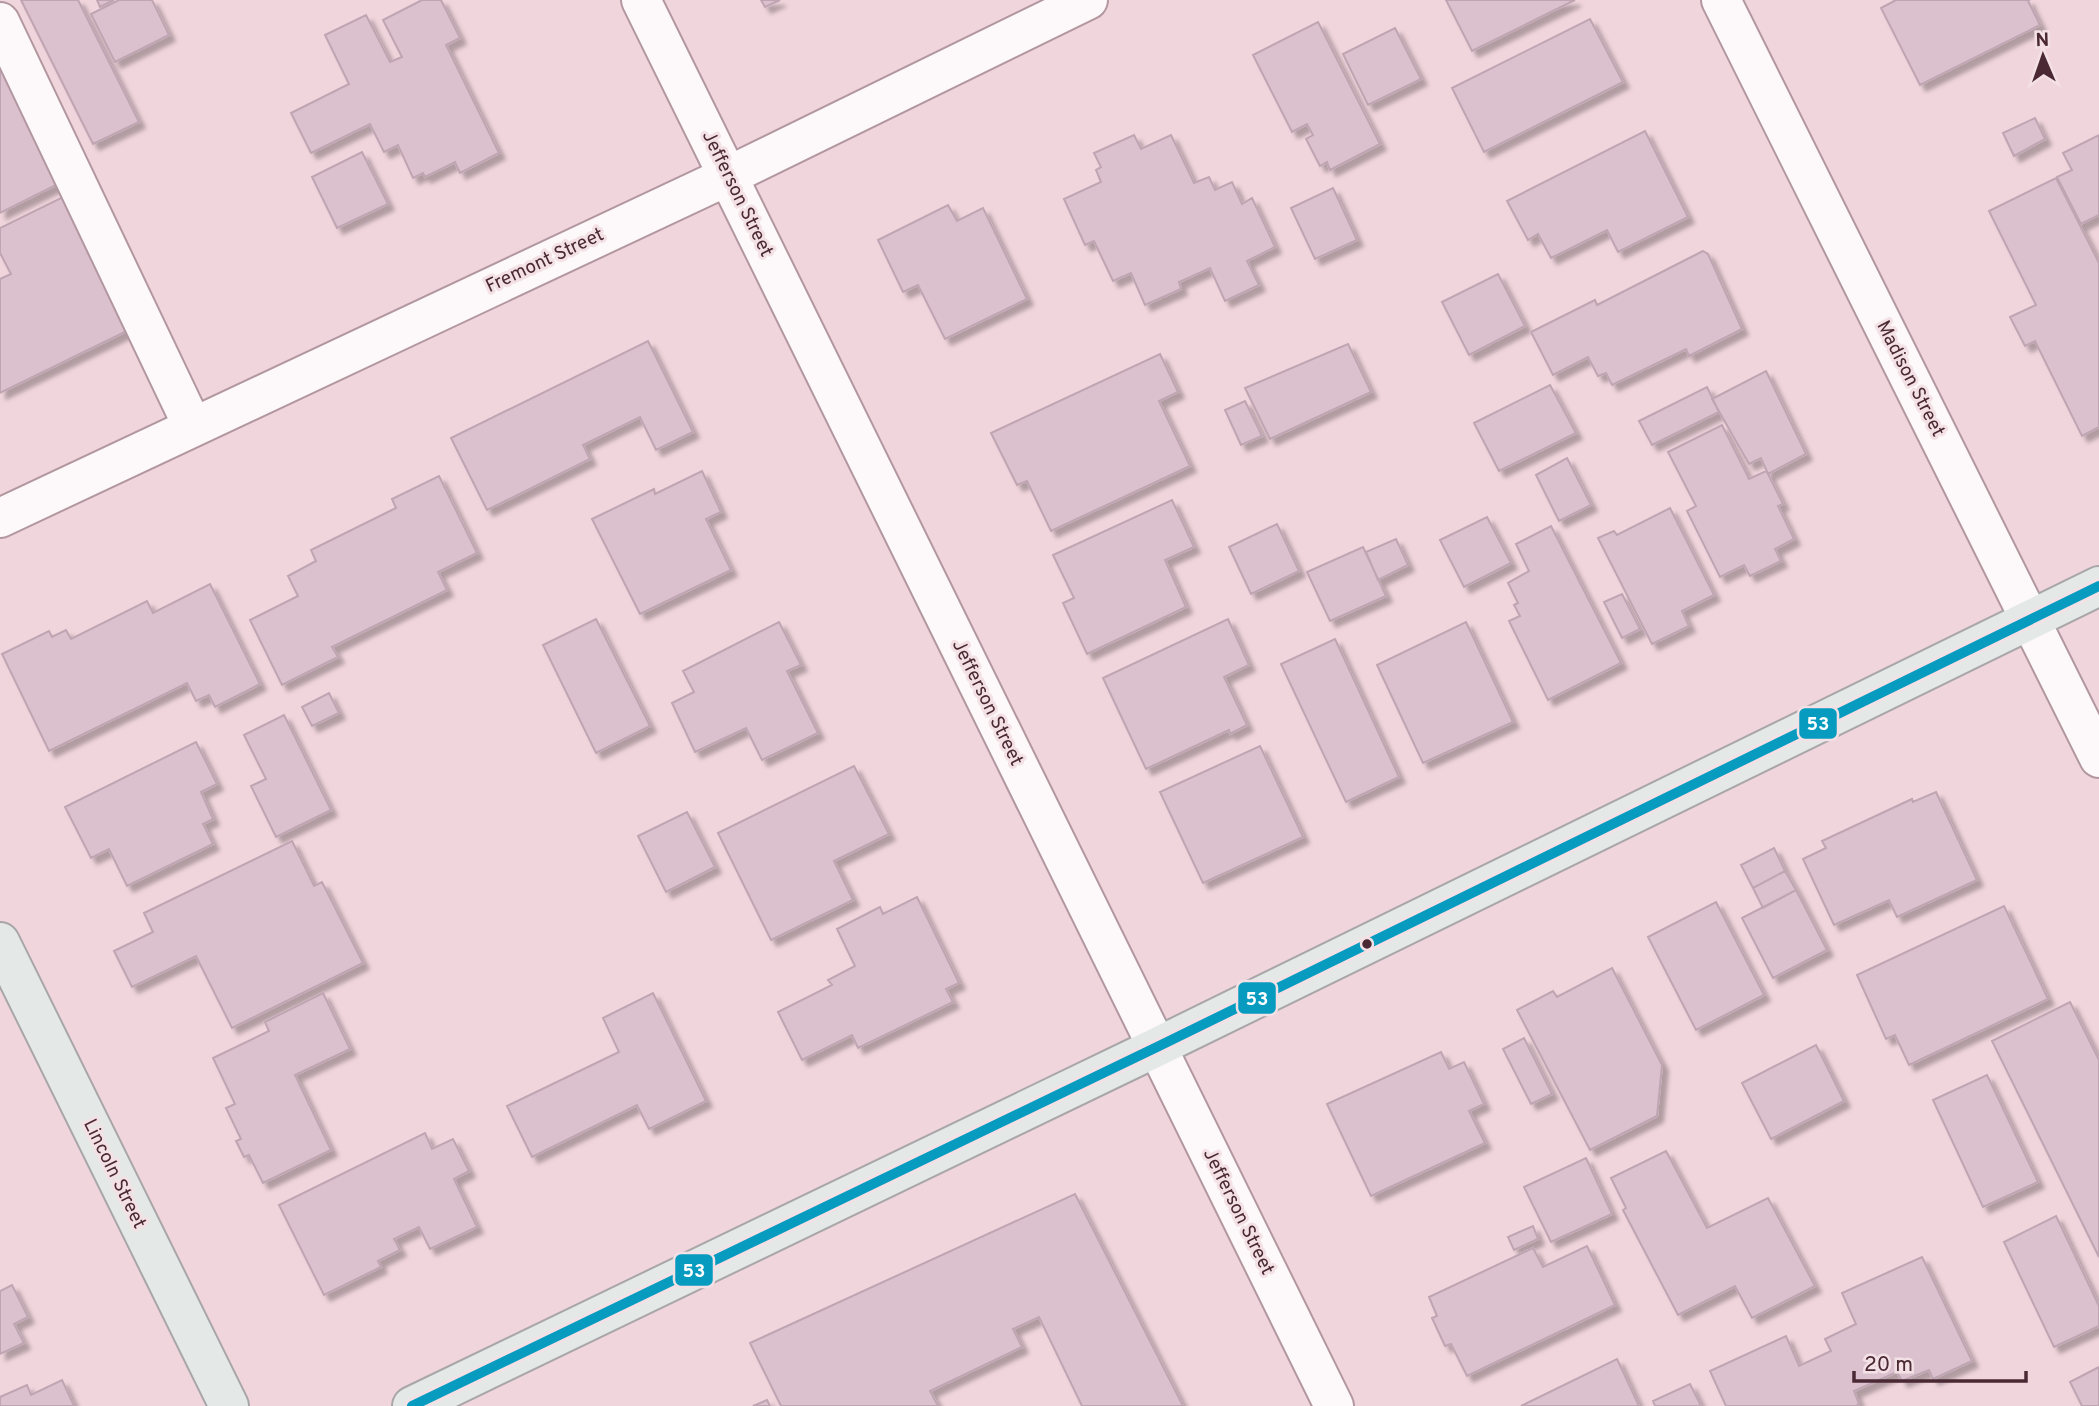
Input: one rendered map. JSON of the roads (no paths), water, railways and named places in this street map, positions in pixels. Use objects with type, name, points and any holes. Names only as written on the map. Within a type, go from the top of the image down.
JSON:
[{"type":"main road","points":[[412,1406],[1157,1047],[2099,586]]},
{"type":"main road","name":"Lincoln Street","points":[[0,942],[229,1406]]},
{"type":"street","name":"Jefferson Street","points":[[641,0],[1334,1406]]},
{"type":"street","name":"Fremont Street","points":[[0,518],[728,176],[1088,0]]},
{"type":"street","name":"Madison Street","points":[[1721,0],[2099,758]]},
{"type":"street","points":[[0,22],[193,427]]}]
